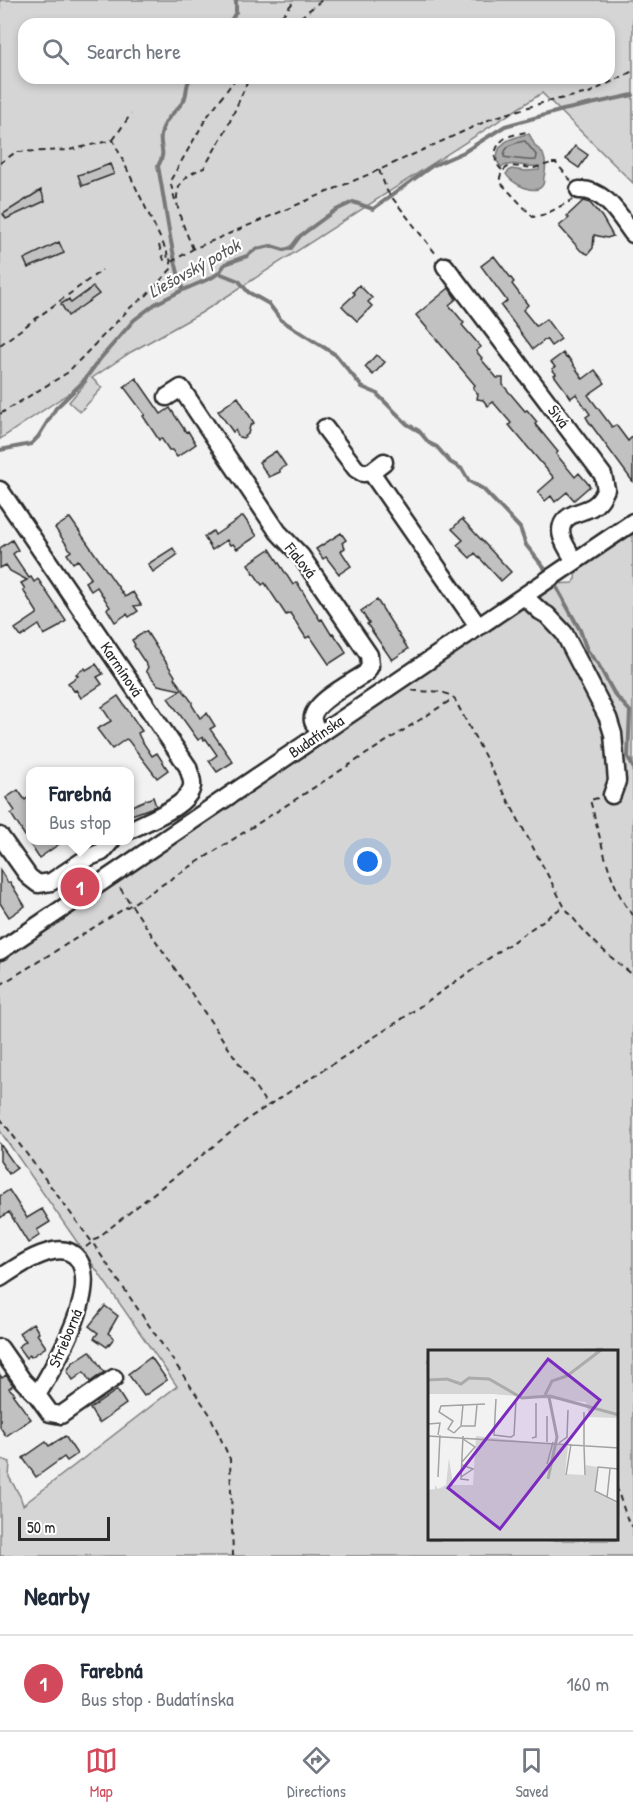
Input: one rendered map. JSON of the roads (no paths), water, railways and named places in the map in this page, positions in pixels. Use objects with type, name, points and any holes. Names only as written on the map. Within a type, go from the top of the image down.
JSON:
[{"type":"street","points":[[579,190],[588,190],[600,195],[633,234]]},
{"type":"street","name":"Sivá","points":[[446,266],[603,475],[606,489],[600,501],[572,514],[561,526],[563,543],[575,561]]},
{"type":"street","name":"Fialová","points":[[167,397],[181,388],[278,532],[301,556],[369,655],[370,666],[366,673],[318,705],[313,713],[313,722],[320,734]]},
{"type":"street","points":[[325,428],[356,470],[363,473],[378,467],[478,626]]},
{"type":"street","name":"Karmínová","points":[[0,490],[188,767],[193,785],[187,797],[176,806],[134,827]]},
{"type":"street","name":"Budatínska","points":[[0,951],[633,522]]},
{"type":"street","points":[[524,596],[564,633],[608,718],[613,734],[617,781],[612,795]]},
{"type":"street","points":[[0,836],[28,877],[38,884],[51,882],[107,846],[114,874]]},
{"type":"street","name":"Strieborná","points":[[0,1278],[29,1260],[55,1250],[67,1251],[75,1255],[84,1271],[84,1284],[75,1322],[61,1353],[37,1395]]},
{"type":"street","points":[[0,1348],[50,1413],[61,1415],[114,1378]]},
{"type":"water","points":[[527,134],[544,157],[543,183],[538,189],[528,189],[517,184],[506,174],[511,169],[539,170],[539,166],[501,167],[497,161],[502,145],[510,139]]},
{"type":"waterway","points":[[232,18],[236,12],[236,0]]},
{"type":"waterway","points":[[183,290],[171,244],[158,166],[162,156],[163,129],[167,119],[184,100],[188,84]]},
{"type":"waterway","name":"Liešovský potok","points":[[0,450],[31,444],[56,408],[82,383],[134,320],[155,304],[211,278],[219,273],[225,264],[247,256],[256,249],[271,246],[284,250],[291,248],[300,236],[334,211],[353,202],[373,209],[432,166],[464,152],[505,126],[563,110],[633,95]]},
{"type":"waterway","points":[[219,273],[239,281],[248,292],[269,304],[281,320],[336,355],[362,387],[376,393],[407,424],[419,431],[450,462],[462,469],[469,481],[483,489],[520,528],[526,545],[549,574]]},
{"type":"waterway","points":[[553,581],[580,630],[587,650],[598,664],[615,695],[630,711],[628,757],[633,767]]},
{"type":"place","name":"Farebná","points":[[80,887]]}]
